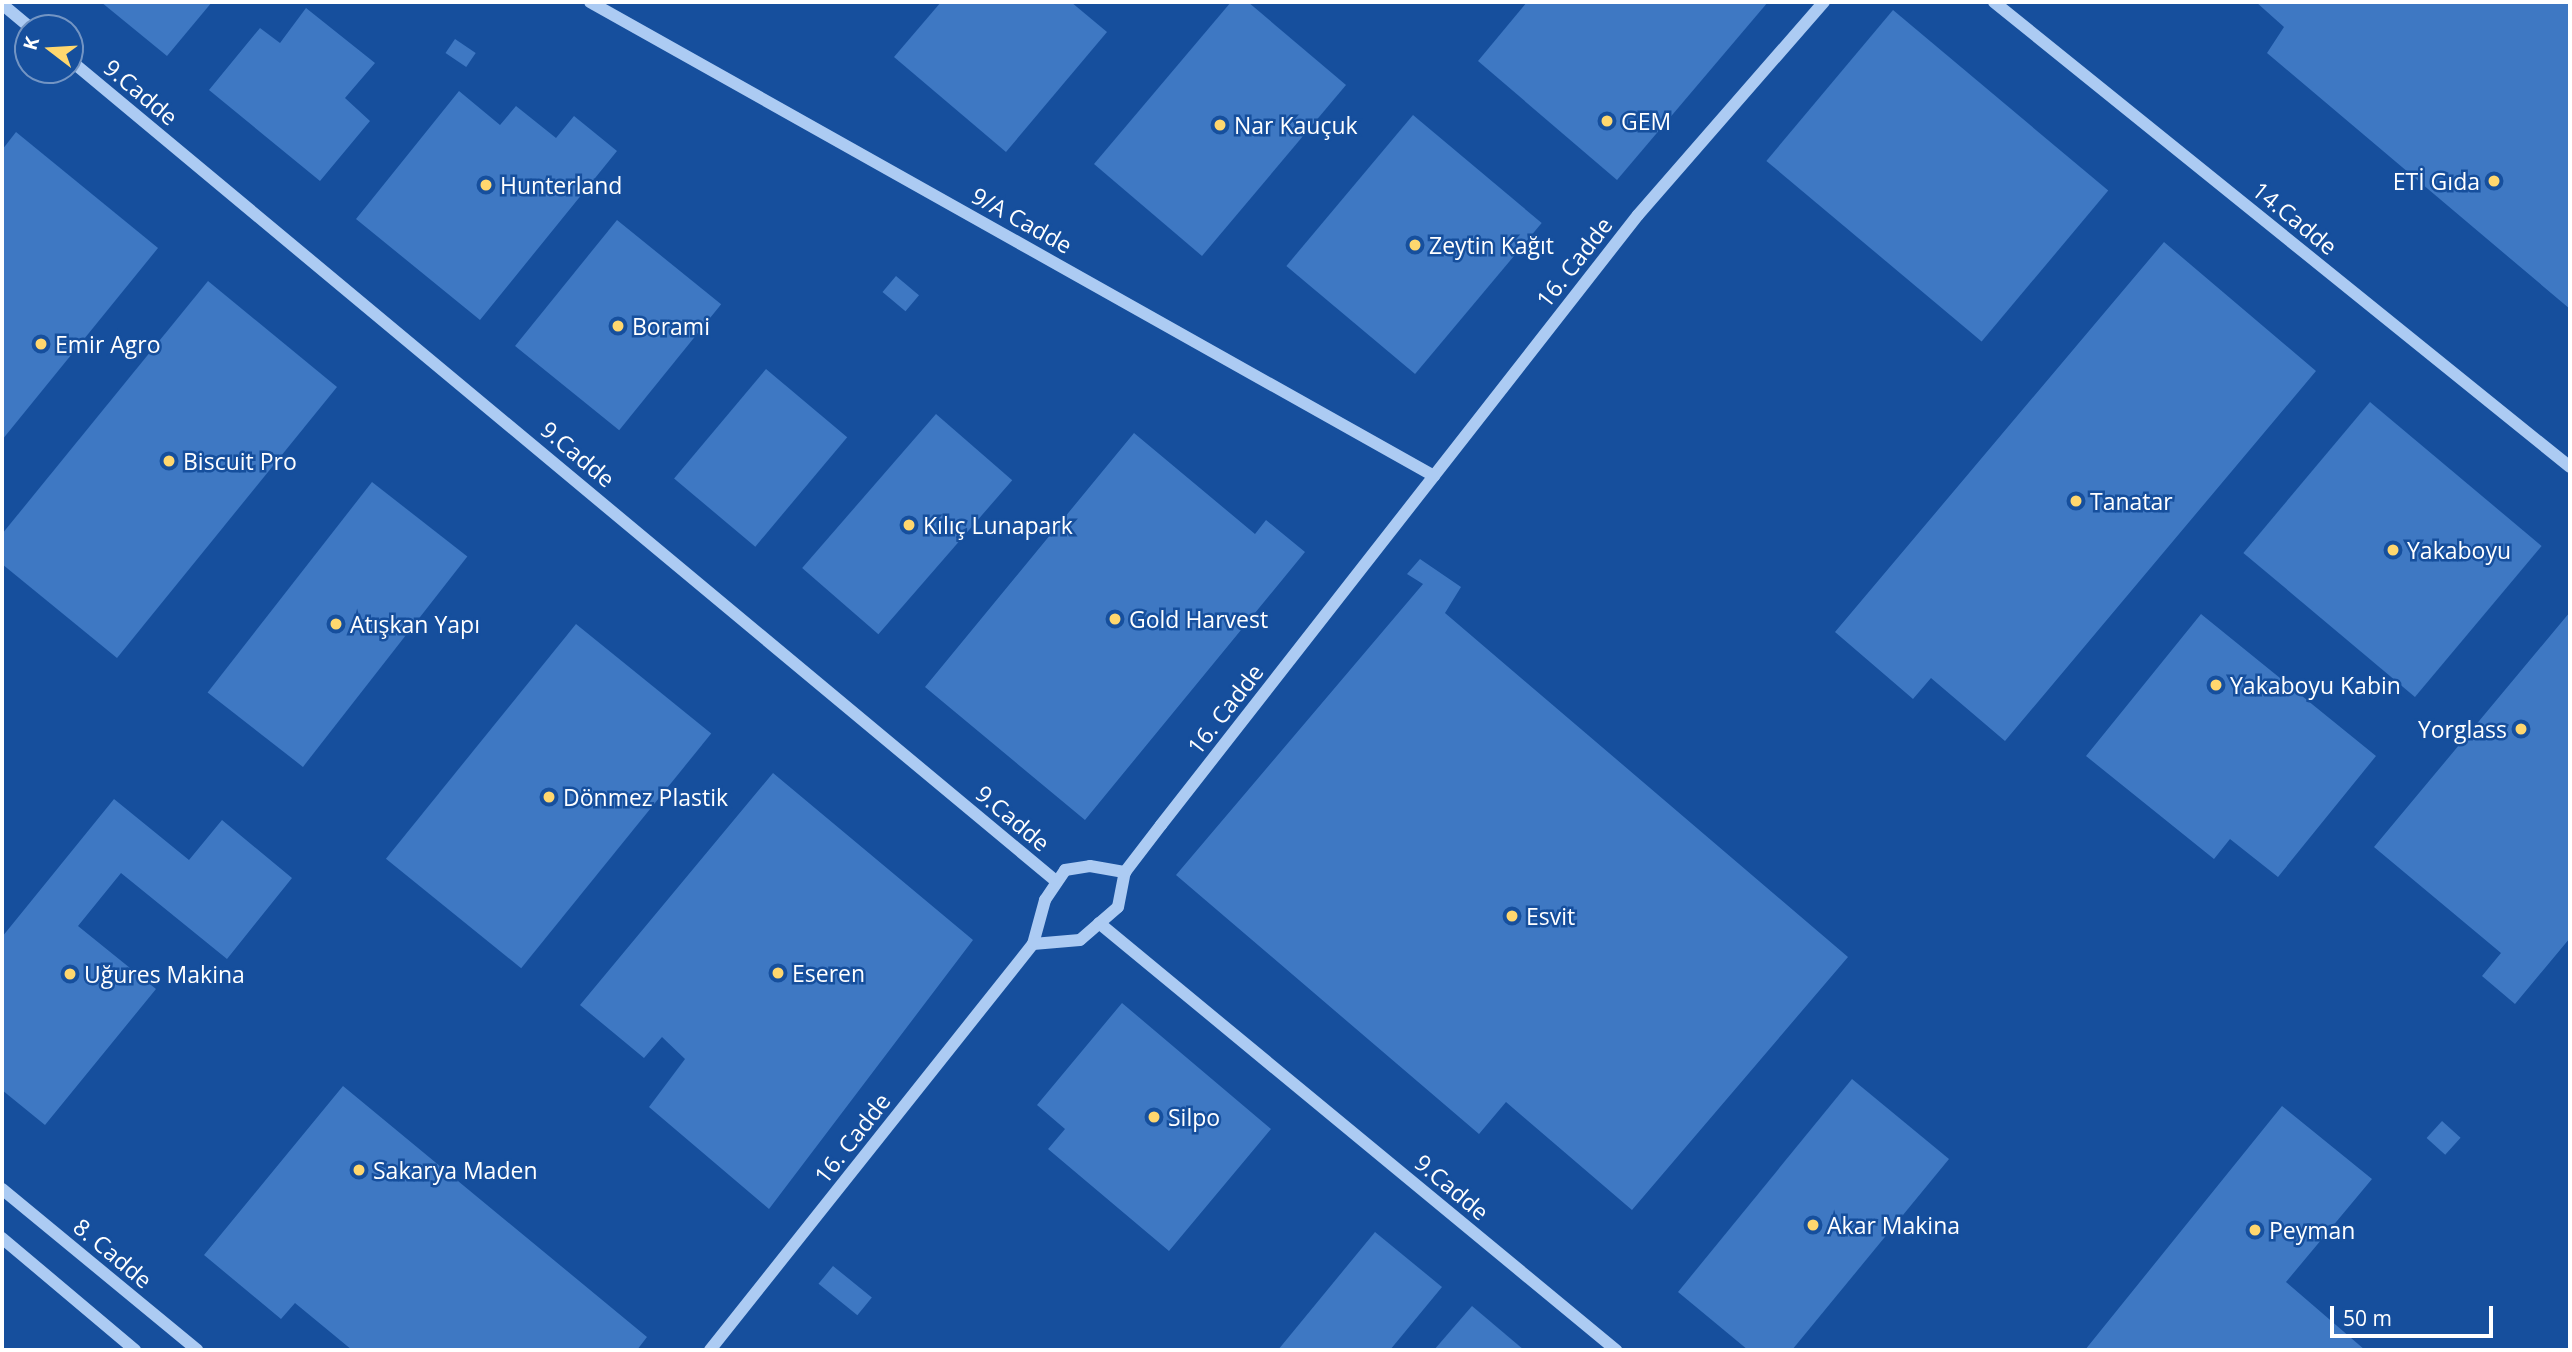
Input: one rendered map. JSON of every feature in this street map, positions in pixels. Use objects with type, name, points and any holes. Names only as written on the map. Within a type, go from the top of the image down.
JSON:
[{"type":"street","name":"9/A Cadde","points":[[590,2],[1434,476]]},
{"type":"street","name":"16. Cadde","points":[[710,1350],[1033,944],[1080,940],[1118,907],[1125,872],[1638,215],[1824,2]]},
{"type":"street","name":"14.Cadde","points":[[1994,2],[2570,467]]},
{"type":"street","name":"9.Cadde","points":[[84,72],[1057,882]]},
{"type":"street","points":[[1033,944],[1045,900],[1065,870],[1090,866],[1125,872]]},
{"type":"street","name":"9.Cadde","points":[[1099,923],[1616,1350]]},
{"type":"street","name":"8. Cadde","points":[[2,1189],[197,1350]]},
{"type":"street","points":[[2,1238],[135,1350]]},
{"type":"building","points":[[101,2],[212,2],[167,56]]},
{"type":"building","points":[[941,2],[1071,2],[1107,32],[1006,152],[894,57]]},
{"type":"building","name":"Nar Kauçuk","points":[[1231,2],[1248,2],[1346,85],[1202,256],[1094,164]]},
{"type":"building","name":"GEM","points":[[1527,2],[1768,2],[1617,180],[1478,61]]},
{"type":"building","name":"ETİ Gıda","points":[[2256,2],[2570,2],[2570,309],[2267,53],[2284,27]]},
{"type":"building","points":[[306,8],[375,63],[345,98],[370,121],[320,181],[209,90],[260,28],[280,43]]},
{"type":"building","points":[[1893,10],[2108,191],[1982,342],[1766,161]]},
{"type":"building","points":[[455,39],[476,53],[466,67],[445,53]]},
{"type":"building","name":"Hunterland","points":[[459,91],[500,125],[516,106],[556,138],[574,116],[617,151],[480,320],[356,219]]},
{"type":"building","name":"Zeytin Kağıt","points":[[1413,115],[1542,223],[1415,374],[1286,266]]},
{"type":"building","name":"Emir Agro","points":[[16,132],[158,248],[2,440],[2,150]]},
{"type":"building","name":"Borami","points":[[617,220],[721,304],[619,430],[515,346]]},
{"type":"building","name":"Tanatar","points":[[2164,242],[2316,371],[2005,741],[1931,678],[1913,699],[1835,632]]},
{"type":"building","points":[[896,276],[919,295],[905,311],[883,292]]},
{"type":"building","name":"Biscuit Pro","points":[[208,281],[337,387],[117,658],[2,564],[2,534]]},
{"type":"building","points":[[766,369],[847,437],[755,547],[674,479]]},
{"type":"building","name":"Yakaboyu","points":[[2370,402],[2542,546],[2415,697],[2243,553]]},
{"type":"building","name":"Kılıç Lunapark","points":[[936,414],[1012,480],[878,634],[802,568]]},
{"type":"building","name":"Gold Harvest","points":[[1134,433],[1255,534],[1266,520],[1305,552],[1085,820],[925,687]]},
{"type":"building","name":"Atışkan Yapı","points":[[372,482],[467,556],[303,767],[208,692]]},
{"type":"building","name":"Esvit","points":[[1420,559],[1461,587],[1445,613],[1848,957],[1632,1210],[1506,1102],[1479,1134],[1176,875],[1423,584],[1407,574]]},
{"type":"building","name":"Yorglass","points":[[2570,612],[2570,938],[2515,1004],[2482,976],[2501,953],[2374,847]]},
{"type":"building","name":"Yakaboyu Kabin","points":[[2201,614],[2376,756],[2278,877],[2230,839],[2214,859],[2086,756]]},
{"type":"building","name":"Dönmez Plastik","points":[[576,624],[711,734],[521,968],[386,859]]},
{"type":"building","name":"Eseren","points":[[773,773],[973,940],[769,1209],[649,1107],[685,1059],[662,1037],[644,1058],[580,1005]]},
{"type":"building","name":"Uğures Makina","points":[[114,799],[189,860],[222,820],[292,878],[227,959],[121,873],[78,926],[156,989],[45,1125],[2,1090],[2,937]]},
{"type":"building","name":"Silpo","points":[[1122,1003],[1271,1129],[1169,1251],[1048,1149],[1065,1129],[1037,1105]]},
{"type":"building","name":"Akar Makina","points":[[1852,1079],[1949,1159],[1792,1350],[1748,1350],[1678,1292]]},
{"type":"building","name":"Sakarya Maden","points":[[343,1086],[647,1337],[637,1350],[352,1350],[295,1303],[281,1319],[204,1255]]},
{"type":"building","name":"Peyman","points":[[2282,1106],[2372,1179],[2286,1282],[2365,1350],[2085,1350]]},
{"type":"building","points":[[2442,1121],[2461,1138],[2445,1155],[2427,1138]]},
{"type":"building","points":[[1375,1232],[1442,1287],[1390,1350],[1278,1350]]},
{"type":"building","points":[[833,1266],[872,1297],[857,1315],[819,1284]]},
{"type":"building","points":[[1472,1306],[1524,1350],[1434,1350]]},
{"type":"place","name":"GEM","points":[[1607,121]]},
{"type":"place","name":"Nar Kauçuk","points":[[1220,125]]},
{"type":"place","name":"ETİ Gıda","points":[[2494,181]]},
{"type":"place","name":"Hunterland","points":[[486,185]]},
{"type":"place","name":"Zeytin Kağıt","points":[[1415,245]]},
{"type":"place","name":"Borami","points":[[618,326]]},
{"type":"place","name":"Emir Agro","points":[[41,344]]},
{"type":"place","name":"Biscuit Pro","points":[[169,461]]},
{"type":"place","name":"Tanatar","points":[[2076,501]]},
{"type":"place","name":"Kılıç Lunapark","points":[[909,525]]},
{"type":"place","name":"Yakaboyu","points":[[2393,550]]},
{"type":"place","name":"Gold Harvest","points":[[1115,619]]},
{"type":"place","name":"Atışkan Yapı","points":[[336,624]]},
{"type":"place","name":"Yakaboyu Kabin","points":[[2216,685]]},
{"type":"place","name":"Yorglass","points":[[2521,729]]},
{"type":"place","name":"Dönmez Plastik","points":[[549,797]]},
{"type":"place","name":"Esvit","points":[[1512,916]]},
{"type":"place","name":"Eseren","points":[[778,973]]},
{"type":"place","name":"Uğures Makina","points":[[70,974]]},
{"type":"place","name":"Silpo","points":[[1154,1117]]},
{"type":"place","name":"Sakarya Maden","points":[[359,1170]]},
{"type":"place","name":"Akar Makina","points":[[1813,1225]]},
{"type":"place","name":"Peyman","points":[[2255,1230]]}]
